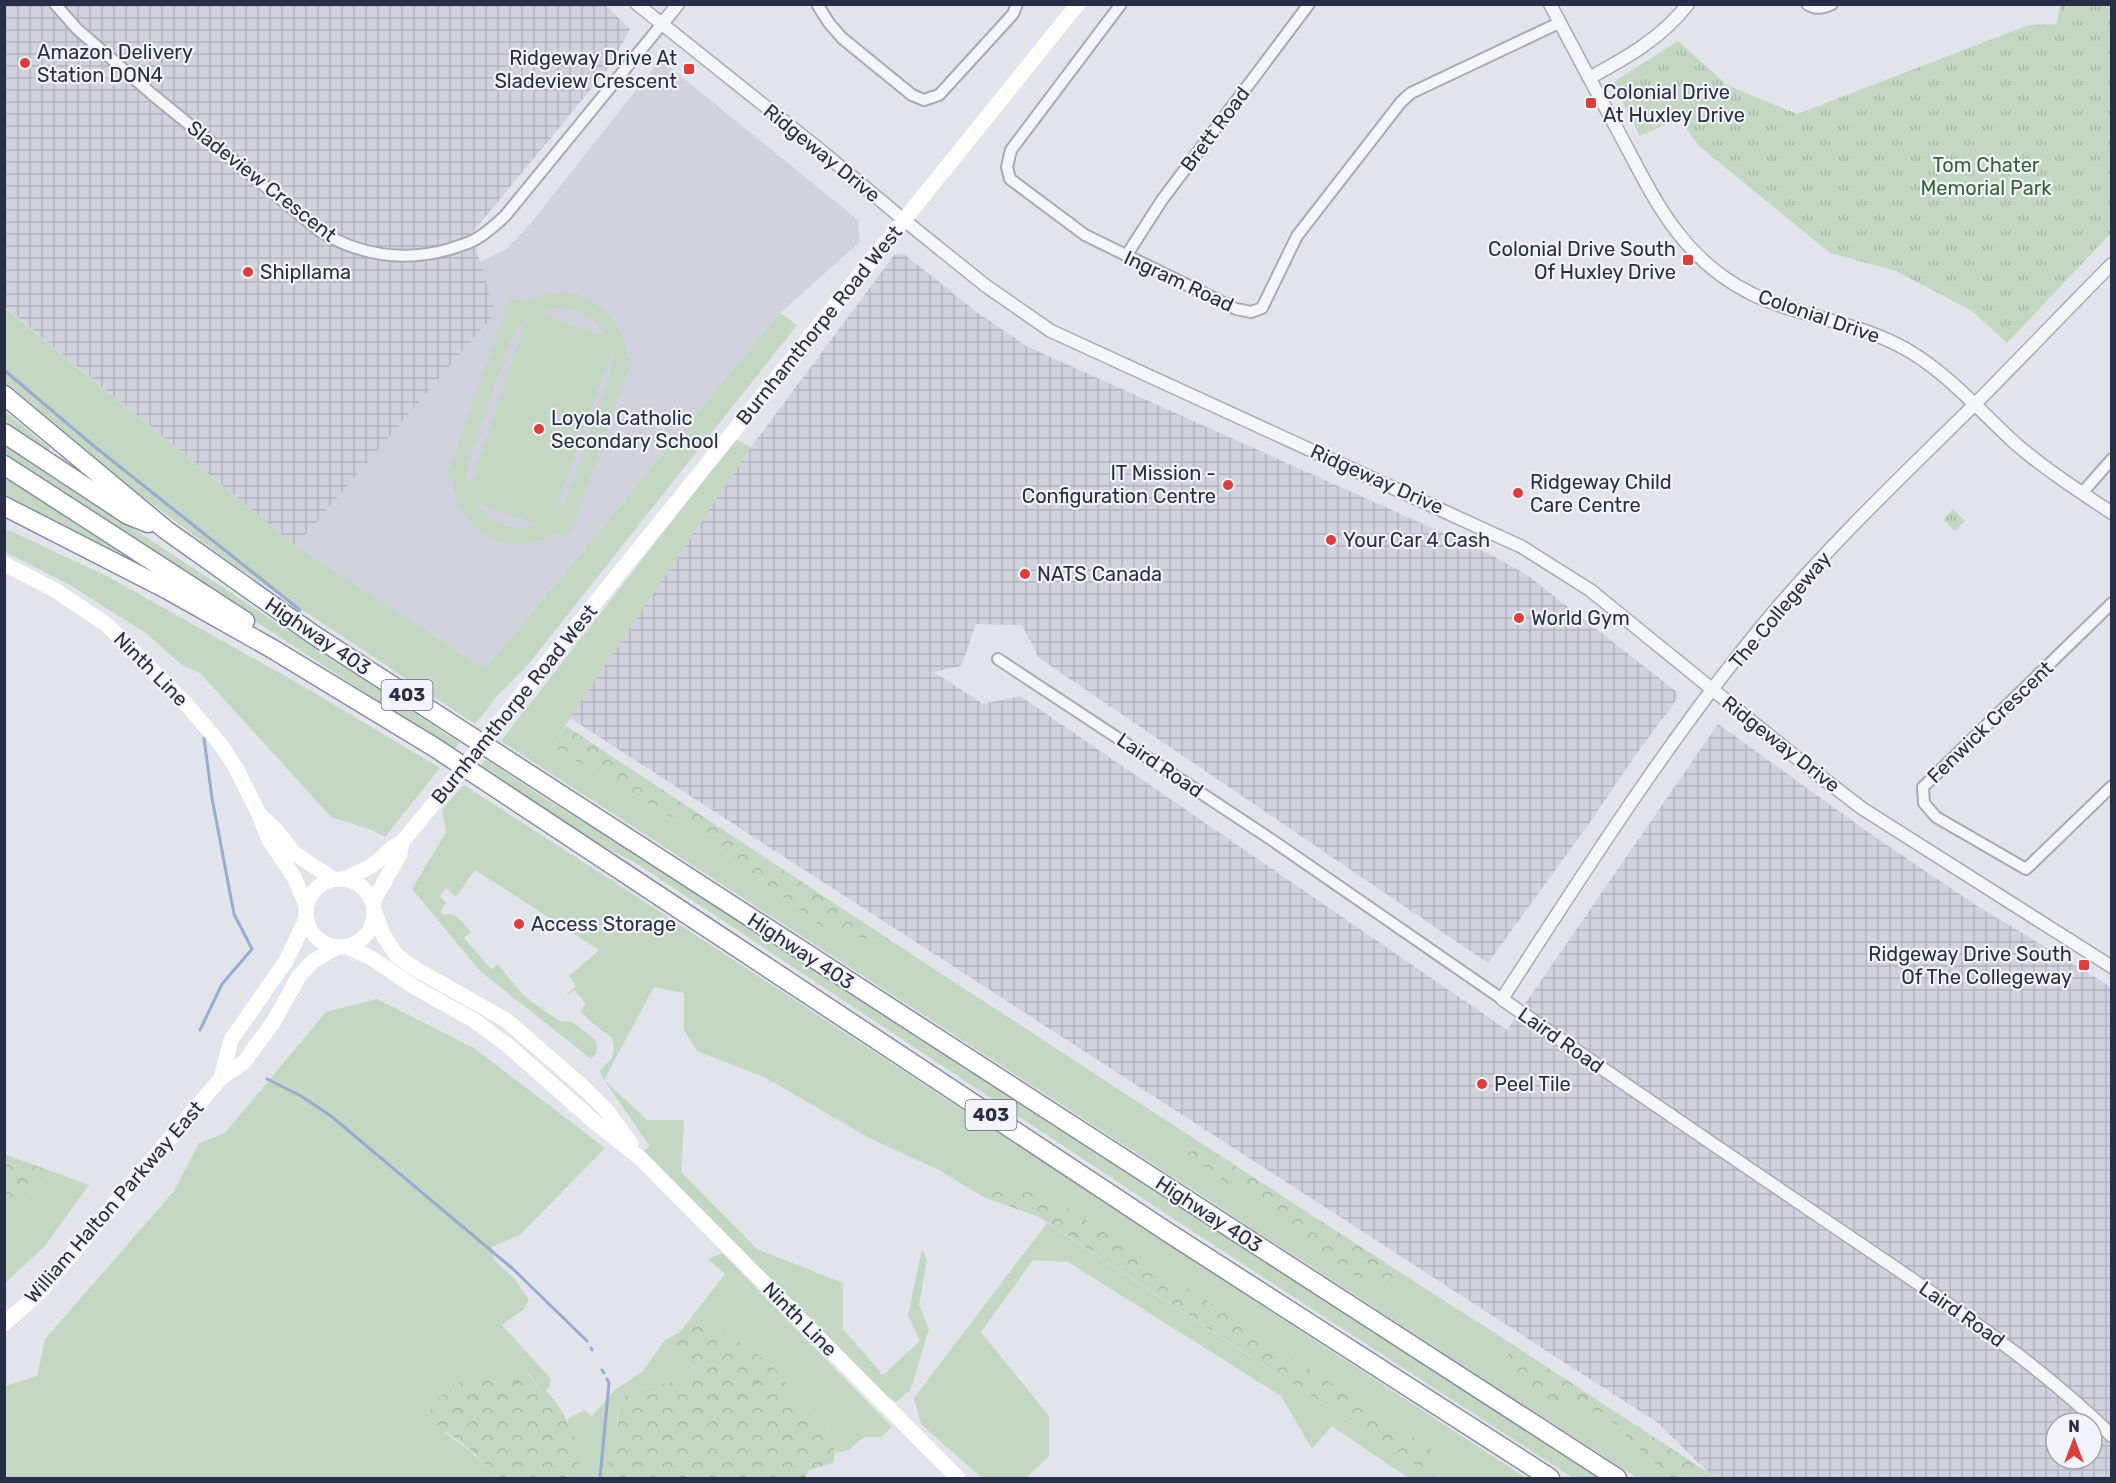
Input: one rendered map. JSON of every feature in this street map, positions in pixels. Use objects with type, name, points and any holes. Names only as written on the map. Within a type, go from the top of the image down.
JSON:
[{"type":"highway","name":"Highway 403","points":[[4,395],[166,530],[315,635],[1617,1479]]},
{"type":"highway","points":[[4,433],[128,515],[166,530]]},
{"type":"highway","points":[[4,465],[263,632],[271,648]]},
{"type":"highway","name":"Highway 403","points":[[5,507],[158,585],[271,648],[434,747],[1168,1233],[1550,1479]]},
{"type":"main road","name":"Burnhamthorpe Road West","points":[[338,879],[372,865],[380,860],[390,848],[402,842],[1078,4]]},
{"type":"main road","name":"Ninth Line","points":[[4,564],[55,590],[106,624],[187,705],[221,745],[236,768],[269,840],[294,877],[306,912]]},
{"type":"main road","name":"Ninth Line","points":[[259,814],[278,832],[294,853],[338,879]]},
{"type":"main road","name":"Burnhamthorpe Road West","points":[[374,907],[400,854],[402,842]]},
{"type":"main road","points":[[338,879],[362,886],[374,907],[373,923],[368,934],[359,942],[342,947],[325,945],[309,929],[306,912],[316,888],[338,879]]},
{"type":"main road","name":"Ninth Line","points":[[374,907],[383,935],[397,956],[506,1020],[601,1106],[641,1159]]},
{"type":"main road","name":"William Halton Parkway East","points":[[221,1078],[231,1040],[286,961],[306,912]]},
{"type":"main road","name":"Ninth Line","points":[[342,947],[372,959],[407,982],[476,1021],[641,1159],[958,1479]]},
{"type":"main road","name":"William Halton Parkway East","points":[[4,1324],[39,1293],[221,1078],[244,1062],[274,1021],[299,976],[314,961],[342,947]]},
{"type":"street","name":"Sladeview Crescent","points":[[55,4],[77,29],[170,110],[321,231],[349,246],[393,256],[435,253],[474,240],[492,228],[505,216],[662,24]]},
{"type":"street","name":"Ridgeway Drive","points":[[637,4],[986,286],[1051,332],[1522,547],[1590,590],[1863,809],[2112,967]]},
{"type":"street","points":[[662,24],[678,4]]},
{"type":"street","points":[[818,4],[829,23],[842,38],[912,95],[924,100],[939,95],[1013,14],[1017,4]]},
{"type":"street","name":"Ingram Road","points":[[1121,4],[1011,150],[1007,166],[1010,179],[1084,235],[1236,309],[1251,312],[1262,308],[1297,236],[1401,102],[1411,93],[1559,23]]},
{"type":"street","name":"Brett Road","points":[[1126,256],[1162,200],[1309,4]]},
{"type":"street","name":"Colonial Drive","points":[[1550,4],[1661,210],[1686,243],[1703,260],[1736,284],[1765,300],[1864,330],[1898,344],[1929,364],[2016,444],[2082,494],[2112,513]]},
{"type":"street","points":[[1589,78],[1632,54],[1659,34],[1688,4]]},
{"type":"street","points":[[1807,4],[1812,8],[1825,8],[1832,4]]},
{"type":"street","name":"The Collegeway","points":[[1502,999],[1600,846],[1662,755],[1756,633],[1877,500],[2112,264]]},
{"type":"street","points":[[2082,494],[2112,459]]},
{"type":"street","name":"Fenwick Crescent","points":[[2112,603],[1923,787],[1924,802],[1936,817],[2025,869],[2112,786]]},
{"type":"street","name":"Laird Road","points":[[998,659],[1272,840],[1923,1287],[2028,1362],[2081,1406],[2112,1436]]},
{"type":"shaded area","points":[[604,4],[630,29],[610,66],[472,233],[495,313],[296,546],[5,307],[4,5]]},
{"type":"shaded area","name":"Loyola Catholic Secondary School","points":[[657,64],[666,64],[858,220],[860,242],[780,313],[485,669],[296,546],[494,313],[480,262],[505,250],[526,229]]},
{"type":"shaded area","points":[[895,254],[904,254],[974,310],[1026,346],[1490,554],[1527,575],[1677,692],[1678,698],[1488,963],[1039,658],[1022,625],[976,624],[961,666],[934,672],[983,704],[1020,696],[1507,1030],[1718,724],[1872,835],[1974,904],[2111,987],[2111,1478],[1718,1478],[1709,1473],[1658,1423],[570,718],[740,462]]},
{"type":"green space","name":"Tom Chater Memorial Park","points":[[2061,4],[2111,5],[2111,233],[2007,343],[1972,311],[1896,271],[1830,253],[1699,146],[1679,118],[1640,136],[1614,85],[1615,81],[1678,41],[1727,85],[1797,114],[2029,25],[2056,24]]},
{"type":"green space","points":[[563,292],[576,294],[598,305],[615,322],[621,332],[627,357],[632,359],[569,537],[557,533],[539,540],[521,543],[505,542],[489,537],[476,528],[465,515],[457,499],[452,480],[446,478],[510,298],[523,302],[546,294]],"holes":[[[558,307],[580,312],[598,325],[607,337],[538,313]],[[526,320],[469,486],[468,464],[510,341],[516,330]],[[611,352],[610,375],[568,497],[554,515]],[[476,503],[538,525],[520,528],[503,525],[481,510]]]},
{"type":"green space","points":[[4,307],[296,546],[485,669],[780,313],[797,325],[527,666],[497,696],[475,724],[234,565],[120,480],[5,384]]},
{"type":"green space","points":[[4,411],[50,448],[49,451],[5,421]]},
{"type":"green space","points":[[736,439],[751,448],[570,718],[553,747],[693,830],[828,931],[896,944],[1187,1134],[1180,1149],[1387,1288],[1398,1271],[1515,1346],[1501,1368],[1621,1427],[1629,1441],[1672,1478],[1637,1478],[501,741]]},
{"type":"green space","points":[[4,444],[460,743],[454,750],[5,459]]},
{"type":"green space","points":[[4,476],[131,558],[129,561],[5,499]]},
{"type":"green space","points":[[1953,509],[1965,521],[1955,531],[1943,520]]},
{"type":"green space","points":[[4,528],[107,576],[301,685],[440,768],[385,837],[369,829],[331,817],[200,673],[182,665],[147,634],[70,585],[5,552]]},
{"type":"green space","points":[[566,726],[896,944],[828,931],[693,830],[553,747]]},
{"type":"green space","points":[[486,759],[547,800],[649,861],[1603,1478],[1573,1478],[1201,1237],[634,862],[599,844],[480,766]]},
{"type":"green space","points":[[464,785],[1526,1478],[1408,1478],[1332,1426],[1312,1449],[1281,1396],[1068,1262],[1033,1260],[981,1332],[1049,1416],[1049,1456],[1026,1478],[982,1478],[921,1424],[914,1398],[1047,1223],[1434,1477],[1439,1455],[991,1184],[983,1197],[939,1170],[869,1138],[766,1078],[697,1051],[684,1030],[684,993],[654,987],[604,1080],[600,1071],[612,1058],[614,1046],[612,1038],[580,1010],[586,1004],[574,990],[567,994],[576,986],[569,976],[599,950],[475,870],[456,897],[446,888],[440,896],[446,903],[441,911],[445,915],[456,917],[471,932],[464,938],[491,969],[498,964],[523,995],[559,1021],[572,1022],[595,1039],[596,1053],[591,1059],[480,971],[412,889],[446,832],[442,809]]},
{"type":"green space","points":[[377,999],[474,1048],[605,1148],[521,1234],[492,1247],[494,1260],[514,1278],[529,1300],[523,1310],[502,1325],[551,1379],[546,1391],[540,1389],[529,1374],[444,1433],[472,1453],[496,1478],[5,1478],[5,1386],[37,1376],[45,1339],[174,1191],[199,1143],[225,1133],[326,1012]]},
{"type":"green space","points":[[604,1080],[647,1120],[684,1120],[681,1172],[757,1249],[843,1283],[843,1329],[883,1375],[920,1341],[908,1315],[922,1249],[927,1260],[919,1305],[929,1329],[910,1391],[896,1402],[885,1395],[644,1151],[650,1146]]},
{"type":"green space","points":[[1187,1134],[1398,1271],[1387,1288],[1367,1285],[1180,1149]]},
{"type":"green space","points":[[4,1154],[51,1171],[22,1204],[5,1209]]},
{"type":"green space","points":[[51,1171],[89,1185],[44,1247],[5,1283],[4,1209],[22,1204]]},
{"type":"green space","points":[[991,1184],[1051,1197],[1439,1455],[1434,1477],[1039,1217],[983,1197]]},
{"type":"green space","points":[[722,1253],[892,1427],[882,1437],[864,1437],[849,1450],[836,1453],[829,1430],[816,1415],[801,1404],[775,1369],[753,1350],[726,1334],[710,1321],[671,1348],[696,1369],[678,1381],[634,1391],[619,1406],[616,1443],[604,1478],[574,1478],[580,1453],[569,1428],[568,1419],[584,1410],[592,1416],[615,1390],[643,1371],[664,1341],[680,1332],[725,1274],[708,1259]]},
{"type":"green space","points":[[711,1321],[767,1361],[802,1404],[824,1424],[834,1443],[833,1463],[809,1470],[805,1478],[604,1478],[615,1442],[621,1401],[628,1394],[637,1390],[680,1380],[689,1375],[696,1368],[670,1348],[676,1338],[687,1329]]},
{"type":"green space","points":[[1515,1346],[1709,1473],[1672,1478],[1629,1441],[1621,1427],[1570,1400],[1552,1402],[1500,1367]]},
{"type":"green space","points":[[518,1369],[550,1395],[570,1426],[581,1455],[574,1478],[496,1478],[476,1455],[445,1432],[433,1417],[431,1404],[456,1383]]},
{"type":"green space","points":[[1709,1473],[1718,1478],[1672,1478]]},
{"type":"waterway","points":[[4,370],[95,447],[300,610]]},
{"type":"waterway","points":[[200,1030],[222,984],[252,949],[234,914],[212,798],[204,738]]},
{"type":"waterway","points":[[267,1079],[301,1096],[331,1116],[513,1269],[587,1341]]},
{"type":"waterway","points":[[600,1478],[609,1383],[607,1379]]},
{"type":"place","name":"Amazon Delivery Station DON4","points":[[25,63]]},
{"type":"place","name":"Ridgeway Drive At Sladeview Crescent","points":[[689,69]]},
{"type":"place","name":"Colonial Drive At Huxley Drive","points":[[1591,103]]},
{"type":"place","name":"Colonial Drive South Of Huxley Drive","points":[[1688,260]]},
{"type":"place","name":"Shipllama","points":[[248,272]]},
{"type":"place","name":"Loyola Catholic Secondary School","points":[[539,429]]},
{"type":"place","name":"IT Mission - Configuration Centre","points":[[1228,485]]},
{"type":"place","name":"Ridgeway Child Care Centre","points":[[1518,493]]},
{"type":"place","name":"Your Car 4 Cash","points":[[1331,540]]},
{"type":"place","name":"NATS Canada","points":[[1025,574]]},
{"type":"place","name":"World Gym","points":[[1519,618]]},
{"type":"place","name":"Access Storage","points":[[519,924]]},
{"type":"place","name":"Ridgeway Drive South Of The Collegeway","points":[[2084,965]]},
{"type":"place","name":"Peel Tile","points":[[1482,1084]]}]
